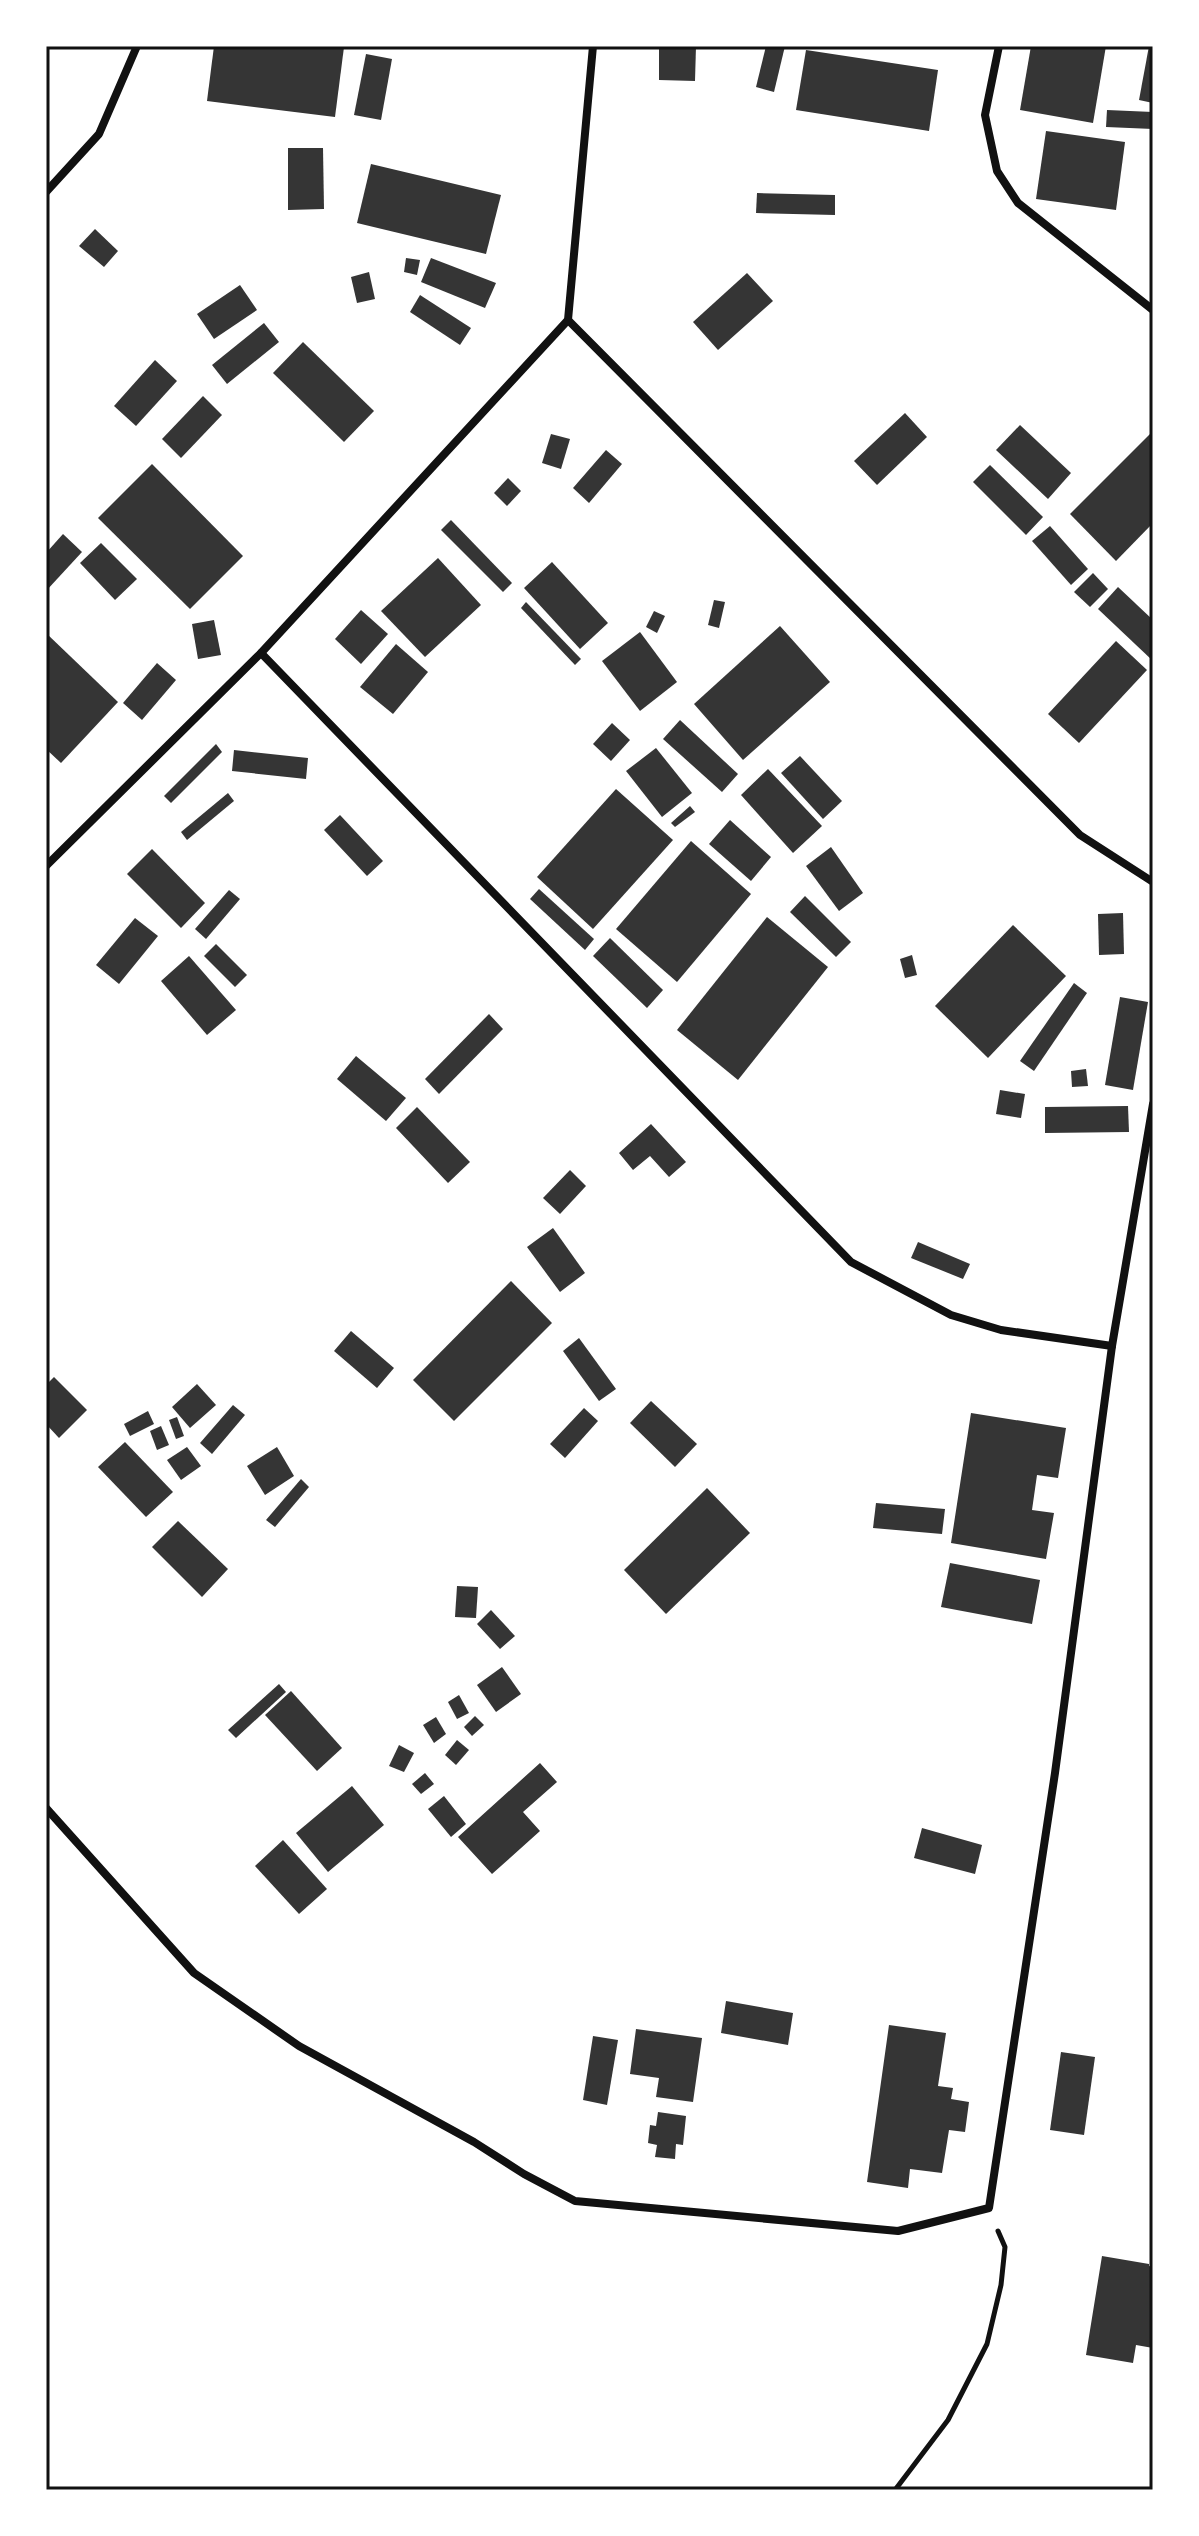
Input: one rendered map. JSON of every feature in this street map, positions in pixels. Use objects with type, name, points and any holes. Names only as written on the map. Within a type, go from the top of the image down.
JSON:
[{"type":"street","points":[[46,192],[99,134],[137,46]]},
{"type":"street","points":[[46,866],[261,653],[568,320],[593,46]]},
{"type":"street","points":[[999,46],[985,115],[997,171],[1018,203],[1153,310]]},
{"type":"street","points":[[568,320],[1080,835],[1153,882]]},
{"type":"street","points":[[261,653],[851,1262],[951,1315],[1001,1330],[1112,1346]]},
{"type":"street","points":[[46,1808],[194,1973],[299,2046],[575,2201],[898,2231],[989,2208],[1055,1773],[1112,1346],[1153,1104]]},
{"type":"path","points":[[895,2490],[948,2420],[987,2344],[1001,2285],[1005,2247],[989,2208]]},
{"type":"building","points":[[214,46],[344,47],[335,117],[207,101]]},
{"type":"building","points":[[659,46],[696,46],[695,81],[659,80]]},
{"type":"building","points":[[766,46],[785,46],[774,92],[756,87]]},
{"type":"building","points":[[1031,46],[1106,46],[1093,123],[1020,110]]},
{"type":"building","points":[[1149,46],[1153,46],[1153,103],[1139,100]]},
{"type":"building","points":[[806,50],[938,70],[929,131],[796,110]]},
{"type":"building","points":[[366,54],[392,59],[381,120],[354,115]]},
{"type":"building","points":[[1107,110],[1153,112],[1153,129],[1106,127]]},
{"type":"building","points":[[1046,131],[1125,142],[1116,210],[1036,199]]},
{"type":"building","points":[[288,148],[323,148],[324,209],[288,210]]},
{"type":"building","points":[[371,164],[501,195],[486,254],[357,223]]},
{"type":"building","points":[[757,193],[835,195],[835,215],[756,213]]},
{"type":"building","points":[[95,229],[118,251],[104,267],[79,246]]},
{"type":"building","points":[[406,258],[420,260],[417,275],[404,272]]},
{"type":"building","points":[[431,258],[496,283],[485,308],[421,282]]},
{"type":"building","points":[[369,272],[375,299],[357,303],[351,277]]},
{"type":"building","points":[[747,273],[773,301],[718,350],[693,322]]},
{"type":"building","points":[[240,285],[257,310],[214,339],[197,314]]},
{"type":"building","points":[[420,295],[471,328],[460,345],[410,312]]},
{"type":"building","points":[[264,323],[279,342],[227,384],[212,365]]},
{"type":"building","points":[[303,342],[374,411],[344,442],[273,373]]},
{"type":"building","points":[[155,360],[177,381],[136,426],[114,406]]},
{"type":"building","points":[[203,396],[222,415],[181,458],[162,439]]},
{"type":"building","points":[[905,413],[927,437],[877,485],[854,461]]},
{"type":"building","points":[[1020,425],[1071,473],[1048,499],[996,450]]},
{"type":"building","points":[[1153,431],[1153,523],[1116,561],[1070,514]]},
{"type":"building","points":[[551,434],[570,439],[561,469],[542,463]]},
{"type":"building","points":[[606,450],[622,464],[589,503],[573,488]]},
{"type":"building","points":[[152,464],[243,556],[190,609],[98,518]]},
{"type":"building","points":[[990,465],[1043,517],[1026,535],[973,482]]},
{"type":"building","points":[[508,478],[521,491],[507,506],[494,493]]},
{"type":"building","points":[[451,520],[512,583],[503,592],[441,530]]},
{"type":"building","points":[[1050,526],[1088,569],[1071,585],[1032,541]]},
{"type":"building","points":[[63,534],[82,552],[46,591],[46,553]]},
{"type":"building","points":[[101,543],[137,579],[115,600],[80,563]]},
{"type":"building","points":[[438,558],[481,605],[425,657],[381,611]]},
{"type":"building","points":[[552,562],[608,623],[580,649],[524,588]]},
{"type":"building","points":[[1093,573],[1108,589],[1090,607],[1074,592]]},
{"type":"building","points":[[1118,587],[1153,620],[1153,661],[1098,609]]},
{"type":"building","points":[[714,600],[725,602],[719,628],[708,625]]},
{"type":"building","points":[[526,602],[581,659],[575,665],[521,608]]},
{"type":"building","points":[[361,610],[388,634],[361,664],[335,639]]},
{"type":"building","points":[[654,611],[665,616],[657,633],[646,627]]},
{"type":"building","points":[[214,620],[221,655],[198,659],[192,624]]},
{"type":"building","points":[[780,626],[830,682],[743,760],[694,704]]},
{"type":"building","points":[[640,632],[677,682],[640,711],[602,661]]},
{"type":"building","points":[[46,633],[118,702],[61,763],[46,749]]},
{"type":"building","points":[[1116,641],[1147,670],[1079,743],[1048,714]]},
{"type":"building","points":[[396,644],[428,672],[393,714],[360,687]]},
{"type":"building","points":[[157,663],[176,680],[142,720],[123,703]]},
{"type":"building","points":[[680,720],[738,774],[722,792],[663,739]]},
{"type":"building","points":[[612,723],[630,740],[611,761],[593,744]]},
{"type":"building","points":[[216,744],[222,752],[171,803],[164,796]]},
{"type":"building","points":[[656,748],[692,793],[662,817],[626,771]]},
{"type":"building","points":[[234,750],[308,758],[306,779],[232,771]]},
{"type":"building","points":[[800,756],[842,801],[823,819],[781,773]]},
{"type":"building","points":[[768,769],[822,826],[793,853],[741,795]]},
{"type":"building","points":[[616,789],[673,840],[593,929],[537,877]]},
{"type":"building","points":[[228,793],[234,801],[187,840],[181,832]]},
{"type":"building","points":[[690,806],[695,812],[675,827],[671,823]]},
{"type":"building","points":[[340,815],[383,861],[367,876],[324,830]]},
{"type":"building","points":[[730,820],[771,857],[751,881],[709,844]]},
{"type":"building","points":[[691,841],[751,894],[677,982],[616,929]]},
{"type":"building","points":[[831,847],[863,893],[839,911],[806,866]]},
{"type":"building","points":[[152,849],[205,903],[181,928],[127,874]]},
{"type":"building","points":[[539,889],[594,939],[585,950],[530,899]]},
{"type":"building","points":[[229,890],[240,899],[206,939],[195,929]]},
{"type":"building","points":[[805,896],[851,942],[836,957],[790,912]]},
{"type":"building","points":[[1123,913],[1124,954],[1099,955],[1098,914]]},
{"type":"building","points":[[767,917],[828,967],[738,1080],[677,1030]]},
{"type":"building","points":[[135,918],[158,936],[119,984],[96,965]]},
{"type":"building","points":[[1013,925],[1066,976],[988,1058],[935,1006]]},
{"type":"building","points":[[610,938],[663,990],[647,1008],[593,956]]},
{"type":"building","points":[[216,944],[247,975],[235,987],[204,956]]},
{"type":"building","points":[[912,955],[917,975],[905,978],[900,959]]},
{"type":"building","points":[[189,956],[236,1010],[207,1035],[161,981]]},
{"type":"building","points":[[1074,983],[1087,993],[1034,1071],[1020,1061]]},
{"type":"building","points":[[1120,997],[1148,1002],[1133,1090],[1105,1085]]},
{"type":"building","points":[[489,1014],[503,1029],[439,1094],[425,1079]]},
{"type":"building","points":[[356,1056],[406,1098],[386,1121],[337,1079]]},
{"type":"building","points":[[1086,1069],[1088,1086],[1072,1087],[1071,1071]]},
{"type":"building","points":[[1000,1090],[1025,1094],[1021,1118],[996,1114]]},
{"type":"building","points":[[1128,1106],[1129,1132],[1045,1133],[1045,1107]]},
{"type":"building","points":[[417,1107],[470,1162],[448,1183],[396,1128]]},
{"type":"building","points":[[651,1124],[686,1162],[669,1177],[650,1156],[633,1170],[619,1153]]},
{"type":"building","points":[[570,1170],[586,1186],[560,1214],[543,1198]]},
{"type":"building","points":[[553,1228],[585,1273],[560,1292],[527,1247]]},
{"type":"building","points":[[918,1242],[970,1264],[963,1279],[911,1258]]},
{"type":"building","points":[[511,1281],[552,1323],[454,1421],[413,1380]]},
{"type":"building","points":[[351,1331],[394,1368],[377,1388],[334,1351]]},
{"type":"building","points":[[579,1338],[616,1389],[599,1401],[563,1351]]},
{"type":"building","points":[[54,1377],[87,1410],[59,1438],[46,1424],[46,1385]]},
{"type":"building","points":[[197,1384],[216,1405],[190,1428],[172,1407]]},
{"type":"building","points":[[651,1401],[697,1444],[675,1467],[630,1423]]},
{"type":"building","points":[[233,1405],[245,1415],[212,1454],[200,1443]]},
{"type":"building","points":[[584,1408],[598,1421],[565,1458],[550,1444]]},
{"type":"building","points":[[148,1411],[154,1424],[130,1436],[124,1424]]},
{"type":"building","points":[[971,1413],[1066,1428],[1058,1478],[1037,1475],[1032,1510],[1054,1513],[1046,1559],[951,1543]]},
{"type":"building","points":[[177,1417],[184,1436],[176,1439],[169,1420]]},
{"type":"building","points":[[161,1426],[169,1445],[157,1450],[150,1431]]},
{"type":"building","points":[[125,1442],[173,1492],[146,1517],[98,1467]]},
{"type":"building","points":[[187,1447],[201,1466],[181,1480],[167,1460]]},
{"type":"building","points":[[277,1447],[294,1476],[265,1495],[247,1466]]},
{"type":"building","points":[[301,1479],[309,1487],[275,1527],[266,1520]]},
{"type":"building","points":[[707,1488],[750,1533],[666,1614],[624,1570]]},
{"type":"building","points":[[876,1503],[945,1509],[942,1534],[873,1528]]},
{"type":"building","points":[[178,1521],[228,1569],[202,1597],[152,1547]]},
{"type":"building","points":[[950,1563],[1040,1580],[1032,1624],[941,1607]]},
{"type":"building","points":[[457,1586],[478,1587],[476,1618],[455,1617]]},
{"type":"building","points":[[491,1610],[515,1636],[500,1649],[477,1624]]},
{"type":"building","points":[[502,1667],[521,1694],[496,1712],[477,1685]]},
{"type":"building","points":[[279,1684],[286,1692],[236,1738],[228,1730]]},
{"type":"building","points":[[291,1691],[342,1748],[317,1771],[265,1715]]},
{"type":"building","points":[[459,1695],[469,1713],[457,1719],[448,1702]]},
{"type":"building","points":[[475,1716],[484,1725],[472,1736],[464,1727]]},
{"type":"building","points":[[436,1717],[446,1734],[434,1743],[423,1725]]},
{"type":"building","points":[[457,1740],[469,1750],[456,1765],[445,1755]]},
{"type":"building","points":[[399,1745],[414,1753],[404,1772],[389,1766]]},
{"type":"building","points":[[540,1763],[557,1782],[523,1812],[540,1831],[492,1874],[458,1837]]},
{"type":"building","points":[[425,1773],[434,1784],[421,1794],[412,1784]]},
{"type":"building","points":[[352,1786],[384,1825],[328,1872],[296,1833]]},
{"type":"building","points":[[444,1796],[466,1824],[451,1837],[428,1809]]},
{"type":"building","points":[[922,1828],[982,1845],[975,1874],[914,1858]]},
{"type":"building","points":[[283,1840],[327,1889],[299,1914],[255,1866]]},
{"type":"building","points":[[726,2001],[793,2013],[788,2045],[721,2033]]},
{"type":"building","points":[[889,2025],[946,2033],[938,2086],[953,2088],[951,2099],[969,2102],[965,2132],[949,2130],[942,2173],[910,2169],[908,2188],[867,2182]]},
{"type":"building","points":[[636,2029],[702,2038],[693,2102],[656,2097],[659,2078],[630,2074]]},
{"type":"building","points":[[593,2036],[618,2040],[607,2105],[583,2100]]},
{"type":"building","points":[[1061,2052],[1095,2057],[1084,2135],[1050,2130]]},
{"type":"building","points":[[658,2112],[686,2116],[683,2145],[676,2144],[675,2159],[655,2157],[657,2145],[648,2143],[650,2125],[656,2126]]},
{"type":"building","points":[[1102,2256],[1153,2267],[1153,2348],[1136,2345],[1133,2363],[1086,2355]]}]
